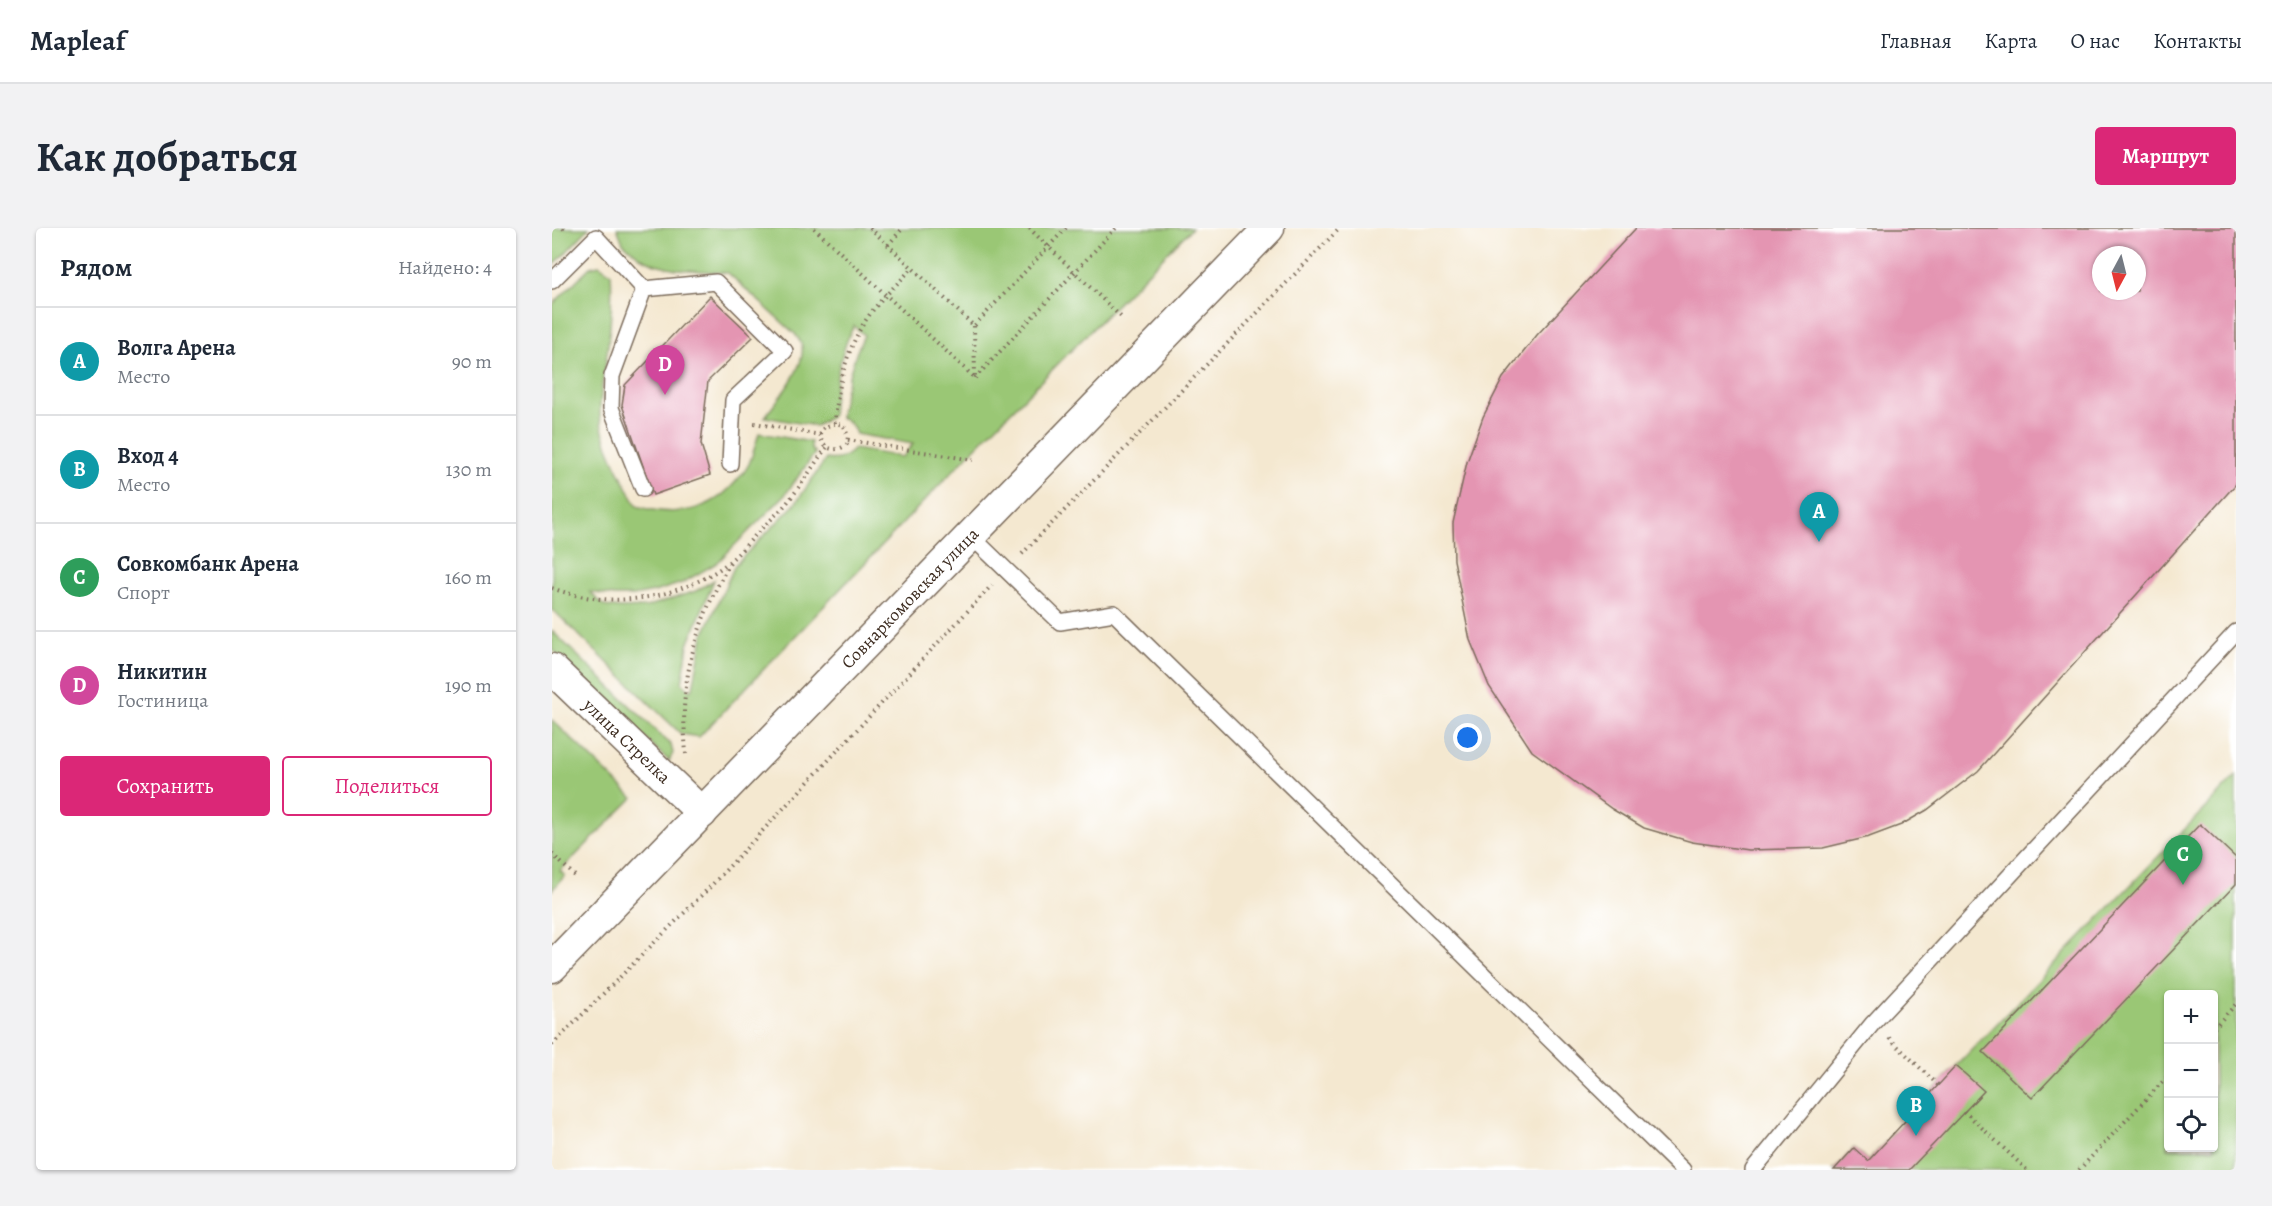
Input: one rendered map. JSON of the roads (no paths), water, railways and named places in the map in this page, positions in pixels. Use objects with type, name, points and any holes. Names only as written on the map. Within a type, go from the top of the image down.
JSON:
[{"type":"street","name":"Совнаркомовская улица","points":[[552,967],[1269,228]]},
{"type":"street","name":"улица Стрелка","points":[[552,669],[702,813]]},
{"type":"lane","points":[[552,281],[596,237],[644,289]]},
{"type":"lane","points":[[644,289],[716,282],[784,351],[734,400],[730,464]]},
{"type":"lane","points":[[643,489],[611,408],[612,376],[644,289]]},
{"type":"lane","points":[[971,536],[1060,622],[1114,613],[1683,1170]]},
{"type":"lane","points":[[1753,1170],[1873,1023],[2236,632]]},
{"type":"place","name":"Никитин","points":[[665,395]]},
{"type":"place","name":"Волга Арена","points":[[1819,542]]},
{"type":"place","name":"Совкомбанк Арена","points":[[2183,885]]},
{"type":"place","name":"Вход 4","points":[[1916,1136]]}]
